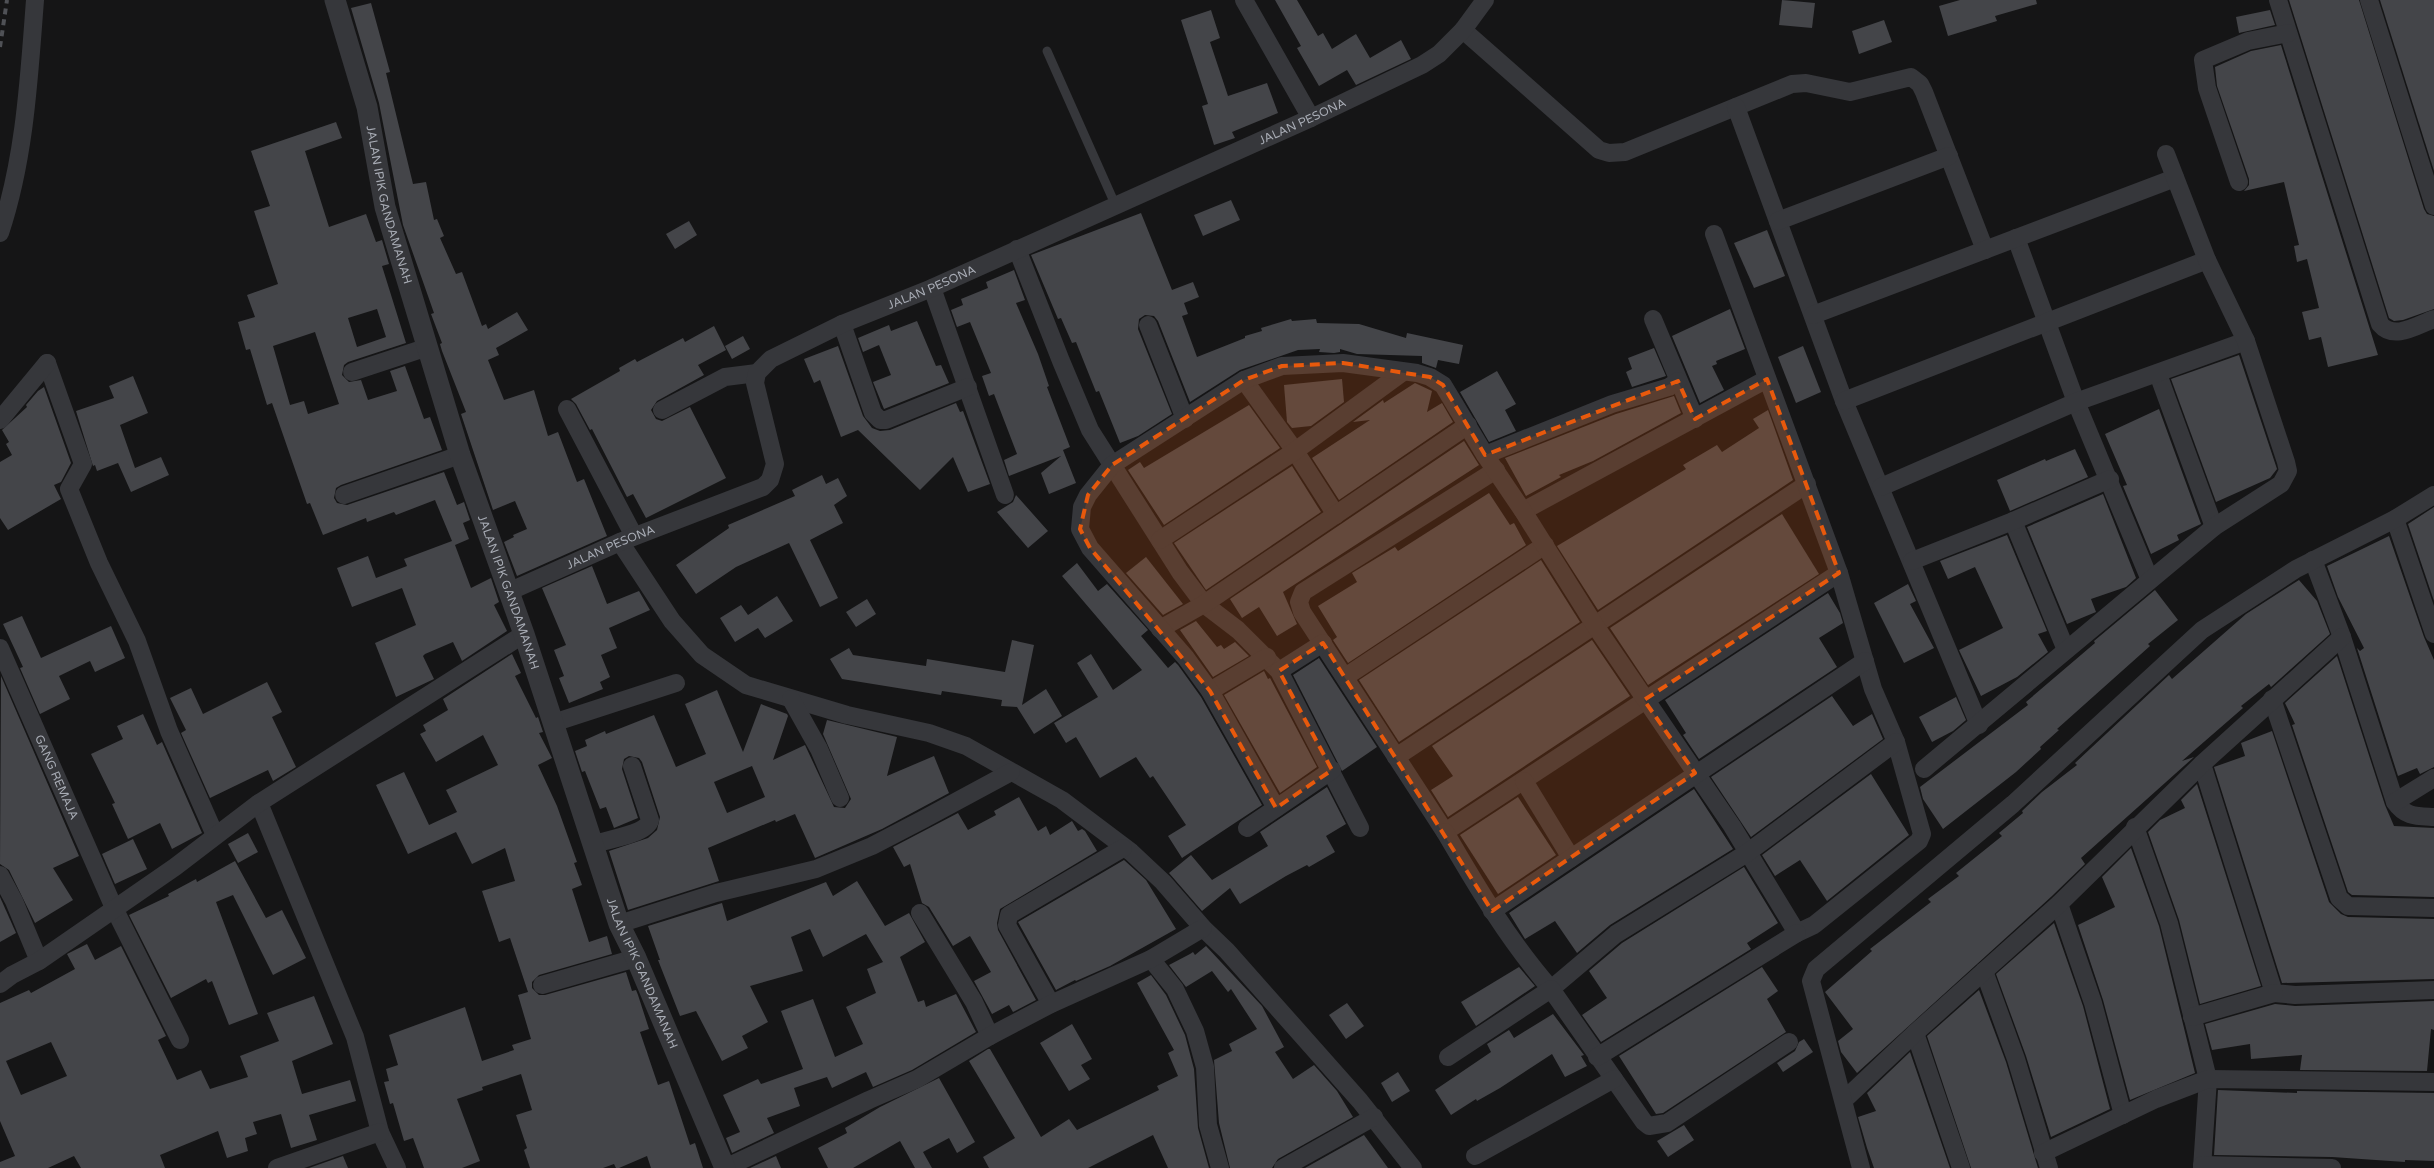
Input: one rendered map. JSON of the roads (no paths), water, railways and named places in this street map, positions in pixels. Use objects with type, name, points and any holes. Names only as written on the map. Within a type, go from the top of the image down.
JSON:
[{"type":"street","points":[[0,233],[14,179],[28,101],[35,0]]},
{"type":"street","name":"JALAN IPIK GANDAMANAH","points":[[335,0],[367,107],[385,207],[460,455],[524,634],[620,924],[725,1168]]},
{"type":"street","points":[[1244,0],[1310,118]]},
{"type":"street","name":"JALAN PESONA","points":[[508,592],[627,539],[763,487],[770,480],[775,464],[756,392],[757,373],[771,359],[842,324],[932,288],[1115,204],[1310,118],[1422,65],[1439,54],[1463,30],[1485,0]]},
{"type":"street","points":[[2278,0],[2380,324],[2391,332],[2398,333],[2434,319]]},
{"type":"street","points":[[2369,0],[2434,206]]},
{"type":"street","points":[[1463,30],[1600,150],[1609,153],[1625,152],[1800,83],[1850,92],[1911,77],[1920,84],[1985,250]]},
{"type":"street","points":[[2239,182],[2206,88],[2203,60],[2248,41],[2288,33]]},
{"type":"street","points":[[1736,107],[1844,401],[1881,486],[1978,725]]},
{"type":"street","points":[[1924,768],[2214,527],[2281,484],[2288,471],[2246,341],[2207,260],[2166,154]]},
{"type":"street","points":[[1778,221],[1949,156]]},
{"type":"street","points":[[1813,315],[2175,178]]},
{"type":"street","points":[[1597,1057],[1797,933],[1814,925],[1920,841],[1921,829],[1896,742],[1864,661],[1839,573],[1714,234]]},
{"type":"street","points":[[2016,238],[2076,402],[2110,479],[2150,580]]},
{"type":"street","points":[[1017,249],[1086,421],[1112,465],[1180,572],[1204,604],[1267,657],[1279,671],[1332,770],[1360,828]]},
{"type":"street","points":[[1844,401],[2207,260]]},
{"type":"street","points":[[932,288],[1005,495]]},
{"type":"street","points":[[1654,319],[1695,419]]},
{"type":"street","points":[[842,324],[873,413],[880,420],[886,420],[968,387]]},
{"type":"street","points":[[1148,326],[1185,419]]},
{"type":"street","points":[[1881,486],[2076,402],[2246,341]]},
{"type":"street","points":[[352,372],[428,347]]},
{"type":"street","points":[[1276,808],[1210,691],[1186,658],[1082,537],[1080,530],[1082,507],[1088,495],[1112,465],[1244,380],[1282,366],[1342,362],[1430,377],[1443,385],[1485,455],[1524,511],[1594,624],[1695,773],[1797,933]]},
{"type":"street","points":[[0,420],[47,363],[83,464],[69,489],[99,562],[136,641],[169,731],[215,835]]},
{"type":"street","points":[[1160,540],[1295,451],[1403,372]]},
{"type":"street","points":[[662,410],[725,376],[757,373]]},
{"type":"street","points":[[2158,374],[2214,527]]},
{"type":"street","points":[[1524,511],[1767,379]]},
{"type":"street","points":[[1244,380],[1295,451],[1336,515]]},
{"type":"street","points":[[1485,455],[1612,404],[1669,387],[1678,381]]},
{"type":"street","points":[[567,409],[627,539],[672,621],[702,655],[746,685],[792,699],[953,740],[1062,800],[1142,861],[1163,882],[1203,928],[1227,951],[1374,1117],[1413,1168]]},
{"type":"street","points":[[1160,629],[1204,604],[1468,425]]},
{"type":"street","points":[[344,495],[460,455]]},
{"type":"street","points":[[1496,470],[1304,592],[1299,602],[1302,612],[1445,832],[1492,911],[1528,963],[1551,989],[1644,1122],[1649,1126],[1662,1124],[1688,1112],[1789,1042]]},
{"type":"street","points":[[1912,561],[2013,521],[2110,479]]},
{"type":"street","points":[[1396,757],[1807,484]]},
{"type":"street","points":[[1861,1168],[1811,981],[1816,969],[2013,804],[2202,630],[2313,560],[2395,519],[2434,496]]},
{"type":"street","points":[[2395,519],[2434,634]]},
{"type":"street","points":[[2013,521],[2066,650]]},
{"type":"street","points":[[1345,677],[1545,545]]},
{"type":"street","points":[[2313,560],[2342,637],[2395,802],[2399,808],[2413,816],[2434,816]]},
{"type":"street","points":[[1445,832],[1839,573]]},
{"type":"street","points":[[0,984],[12,975],[39,961],[175,867],[259,803],[524,634]]},
{"type":"street","points":[[1844,1100],[1915,1033],[2059,904],[2202,764],[2342,637]]},
{"type":"street","points":[[1279,671],[1323,643]]},
{"type":"street","name":"GANG REMAJA","points":[[0,648],[114,908],[180,1040]]},
{"type":"street","points":[[1210,691],[1267,657]]},
{"type":"street","points":[[1492,911],[1864,661]]},
{"type":"street","points":[[554,723],[676,683]]},
{"type":"street","points":[[792,699],[819,749],[840,798]]},
{"type":"street","points":[[2272,699],[2339,898],[2348,906],[2434,908]]},
{"type":"street","points":[[1448,1057],[1551,989],[1616,934],[1747,853],[1896,742]]},
{"type":"street","points":[[2202,764],[2274,993]]},
{"type":"street","points":[[593,844],[643,830],[650,824],[632,766]]},
{"type":"street","points":[[1247,828],[1332,770]]},
{"type":"street","points":[[620,924],[716,893],[816,869],[872,846],[1011,772]]},
{"type":"street","points":[[2395,802],[2434,778]]},
{"type":"street","points":[[1524,781],[1571,858]]},
{"type":"street","points":[[259,803],[355,1037],[380,1132],[398,1168]]},
{"type":"street","points":[[2135,828],[2169,924],[2208,1079],[2202,1166],[2332,1168]]},
{"type":"street","points":[[1051,1004],[1007,925],[1008,915],[1123,848]]},
{"type":"street","points":[[0,875],[14,901],[39,961]]},
{"type":"street","points":[[2059,904],[2093,1004],[2123,1115]]},
{"type":"street","points":[[920,913],[974,1002],[990,1036]]},
{"type":"street","points":[[725,1168],[869,1100],[917,1080],[990,1036],[1051,1004],[1151,959],[1203,928]]},
{"type":"street","points":[[542,985],[636,958]]},
{"type":"street","points":[[1151,959],[1175,989],[1195,1032],[1205,1067],[1208,1124],[1220,1168]]},
{"type":"street","points":[[1984,971],[2016,1059],[2046,1161],[2123,1115],[2177,1090],[2208,1079],[2434,1082]]},
{"type":"street","points":[[2192,1017],[2274,993],[2295,995],[2434,990]]},
{"type":"street","points":[[1915,1033],[1961,1168]]},
{"type":"street","points":[[1475,1156],[1614,1079]]},
{"type":"street","points":[[1283,1168],[1374,1117]]},
{"type":"street","points":[[277,1168],[380,1132]]},
{"type":"lane","points":[[1047,51],[1115,204]]},
{"type":"railway","points":[[0,47],[7,0]]}]
